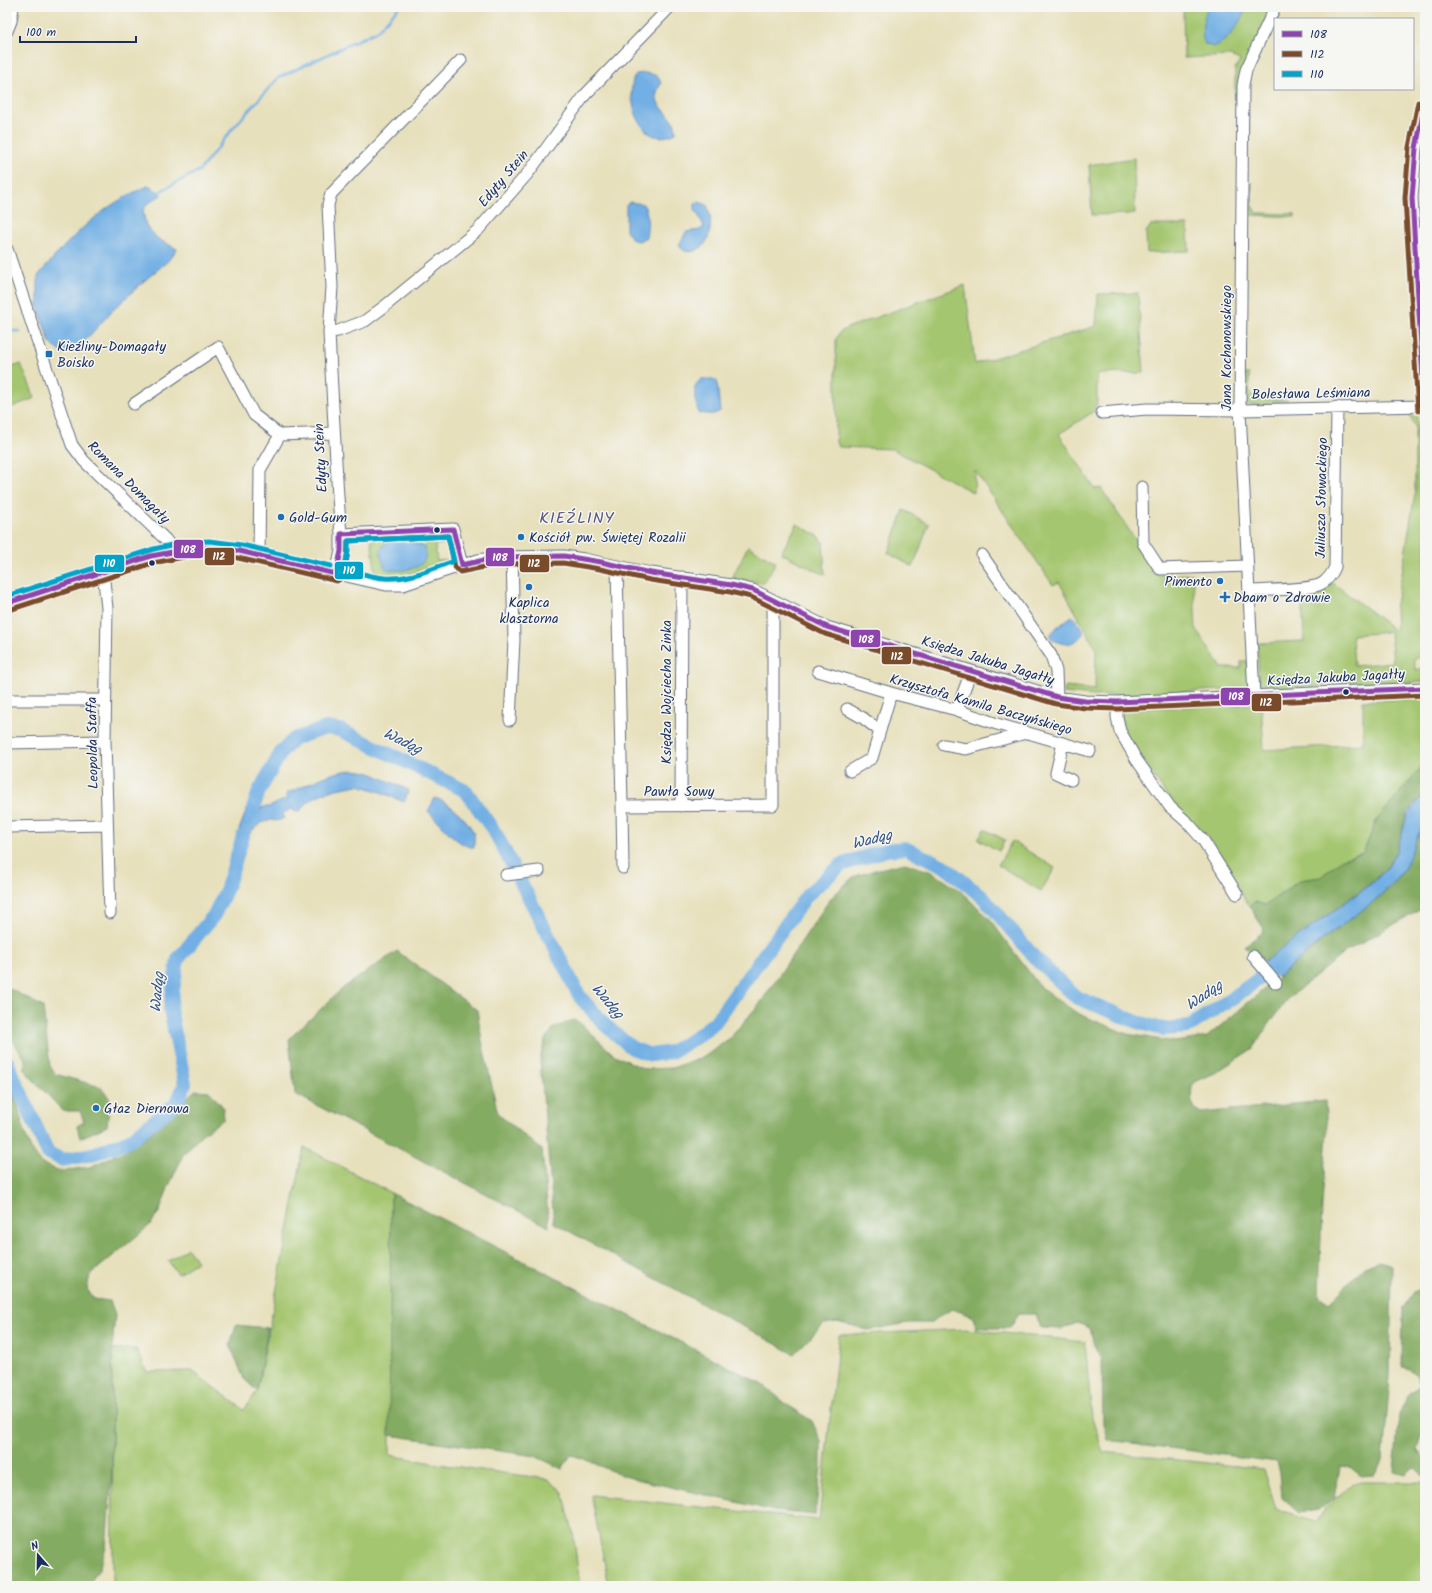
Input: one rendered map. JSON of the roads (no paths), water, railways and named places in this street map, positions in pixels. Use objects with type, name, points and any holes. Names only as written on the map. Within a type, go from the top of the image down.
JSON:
[{"type":"street","points":[[7,31],[11,21],[13,7]]},
{"type":"street","name":"Edyty Stein","points":[[329,332],[338,331],[365,321],[478,230],[529,172],[585,95],[670,7]]},
{"type":"street","name":"Jana Kochanowskiego","points":[[1254,696],[1240,410],[1244,78],[1258,42],[1275,7]]},
{"type":"street","name":"Edyty Stein","points":[[336,574],[341,551],[341,534],[329,332],[332,286],[328,205],[331,194],[461,60]]},
{"type":"street","points":[[1425,103],[1416,148],[1412,198],[1425,411]]},
{"type":"street","name":"Romana Domagały","points":[[7,249],[72,445],[84,461],[166,540],[174,552]]},
{"type":"street","points":[[134,404],[218,347],[254,415],[280,435],[334,433]]},
{"type":"street","name":"Bolesława Leśmiana","points":[[1102,413],[1147,409],[1240,410],[1424,406]]},
{"type":"street","name":"Juliusza Słowackiego","points":[[1249,591],[1320,585],[1333,573],[1335,567],[1337,407]]},
{"type":"street","points":[[259,556],[260,470],[280,435]]},
{"type":"street","points":[[1142,487],[1143,543],[1160,569],[1248,566]]},
{"type":"street","points":[[341,534],[453,529],[462,565]]},
{"type":"street","name":"Księdza Jakuba Jagałły","points":[[7,603],[103,572],[186,549],[209,548],[259,556],[386,585],[403,584],[462,565],[491,558],[512,556],[564,556],[753,590],[827,627],[1057,697],[1085,701],[1117,702],[1425,688]]},
{"type":"street","points":[[510,720],[514,640],[512,556]]},
{"type":"street","name":"Księdza Jakuba Jagałły","points":[[982,556],[1051,655],[1056,671],[1057,697]]},
{"type":"street","points":[[617,566],[623,868]]},
{"type":"street","name":"Leopolda Staffa","points":[[103,572],[107,608],[105,741],[110,913]]},
{"type":"street","name":"Księdza Wojciecha Zinka","points":[[681,806],[682,578]]},
{"type":"street","name":"Pawła Sowy","points":[[622,806],[773,805],[773,600]]},
{"type":"street","name":"Krzysztofa Kamila Baczyńskiego","points":[[818,671],[891,693],[957,710],[996,724],[1090,750]]},
{"type":"street","points":[[957,710],[971,671]]},
{"type":"street","points":[[850,771],[872,758],[891,693]]},
{"type":"street","points":[[7,700],[105,700]]},
{"type":"street","points":[[1117,702],[1117,717],[1120,732],[1136,759],[1170,807],[1188,823],[1203,840],[1237,894]]},
{"type":"street","points":[[847,709],[863,718],[880,732]]},
{"type":"street","points":[[996,724],[996,741]]},
{"type":"street","points":[[944,745],[966,749],[1027,733]]},
{"type":"street","points":[[7,743],[105,741]]},
{"type":"street","points":[[1063,743],[1056,773],[1071,780]]},
{"type":"street","points":[[7,827],[107,825]]},
{"type":"street","points":[[506,875],[539,870]]},
{"type":"street","points":[[1253,956],[1276,983]]},
{"type":"water","points":[[1208,7],[1247,7],[1238,25],[1229,36],[1213,47],[1205,44],[1203,40],[1202,30]]},
{"type":"water","points":[[645,73],[653,75],[659,79],[661,84],[657,92],[657,98],[659,104],[672,119],[676,133],[661,137],[655,136],[648,133],[642,126],[634,109],[632,89],[636,74]]},
{"type":"water","points":[[148,186],[159,192],[161,195],[146,205],[143,211],[146,226],[158,239],[177,249],[168,261],[111,312],[83,343],[63,354],[50,343],[38,308],[38,276],[74,236],[87,224],[115,203]]},
{"type":"water","points":[[630,202],[643,204],[647,215],[648,224],[646,237],[639,241],[633,240],[626,230],[626,205]]},
{"type":"water","points":[[699,202],[707,205],[710,217],[710,230],[708,238],[703,246],[690,252],[682,249],[679,245],[686,232],[700,230],[704,226],[695,209],[695,203]]},
{"type":"water","points":[[701,379],[713,379],[717,381],[720,411],[715,414],[699,413],[697,408],[695,386]]},
{"type":"water","points":[[409,541],[424,547],[426,554],[420,565],[407,570],[386,569],[381,554],[382,547],[388,542]]},
{"type":"water","points":[[1072,616],[1084,632],[1081,637],[1068,644],[1063,644],[1050,637],[1057,627]]},
{"type":"water","points":[[354,770],[368,772],[409,790],[404,802],[378,791],[358,785],[336,789],[321,794],[310,800],[299,812],[291,809],[282,814],[284,818],[277,821],[266,821],[256,827],[237,853],[239,830],[249,803],[259,791],[261,810],[262,807],[269,807],[287,799],[287,793],[319,779],[336,773]]},
{"type":"water","points":[[1425,794],[1425,825],[1418,835],[1404,870],[1373,902],[1323,939],[1278,977],[1264,963],[1265,961],[1376,880],[1388,867],[1395,855],[1408,814]]},
{"type":"water","points":[[435,798],[446,803],[457,811],[470,826],[474,833],[474,847],[462,844],[428,811]]},
{"type":"waterway","points":[[159,192],[200,170],[234,127],[278,78],[377,31],[399,7]]},
{"type":"waterway","points":[[7,331],[20,331]]},
{"type":"waterway","name":"Wadąg","points":[[253,809],[259,791],[282,751],[294,739],[326,728],[340,730],[466,791],[496,834],[580,997],[605,1025],[632,1048],[651,1055],[671,1052],[695,1038],[715,1022],[808,894],[841,865],[886,850],[905,848],[944,866],[985,899],[1035,958],[1076,997],[1137,1022],[1162,1029],[1188,1027],[1234,997],[1278,965]]},
{"type":"waterway","name":"Wadąg","points":[[7,1062],[48,1153],[63,1160],[96,1153],[130,1140],[177,1103],[185,1084],[170,1009],[178,959],[214,915],[227,888],[243,836]]},
{"type":"place","name":"Kieźliny-Domagały Boisko","points":[[49,354]]},
{"type":"place","name":"Gold-Gum","points":[[281,517]]},
{"type":"place","name":"Kościół pw. Świętej Rozalii","points":[[521,537]]},
{"type":"place","name":"Pimento","points":[[1220,581]]},
{"type":"place","name":"Kaplica klasztorna","points":[[529,587]]},
{"type":"place","name":"Dbam o Zdrowie","points":[[1225,597]]},
{"type":"place","name":"Głaz Diernowa","points":[[96,1108]]},
{"type":"district","name":"KIEŹLINY","points":[[577,517]]}]
